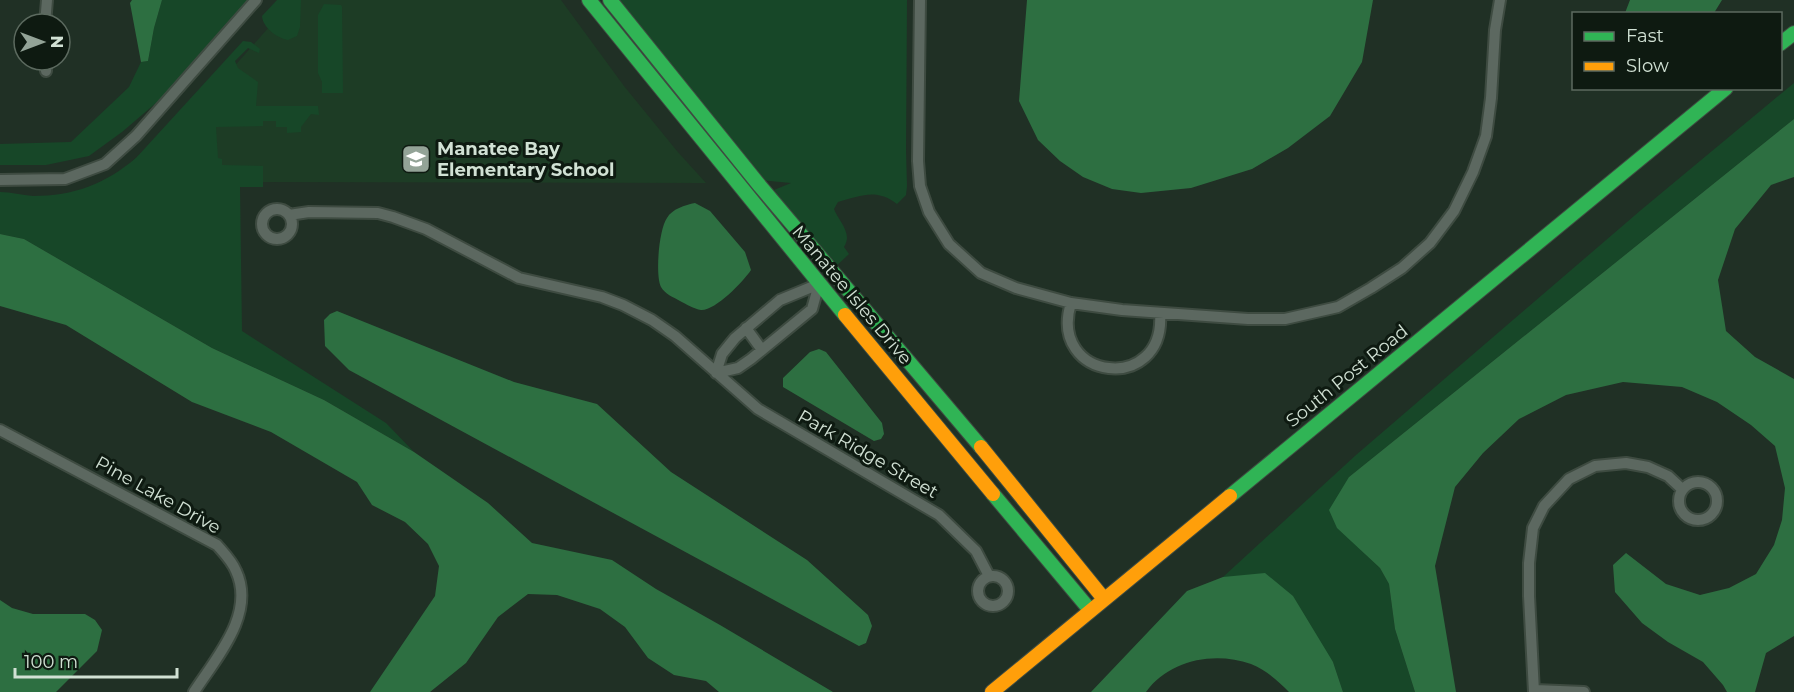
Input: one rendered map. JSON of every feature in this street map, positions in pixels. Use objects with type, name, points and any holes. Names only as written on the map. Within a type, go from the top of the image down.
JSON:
[{"type":"street","points":[[0,180],[65,179],[105,164],[136,136],[256,0]]},
{"type":"street","name":"Manatee Isles Drive","points":[[589,0],[819,284],[1090,610]]},
{"type":"street","name":"Manatee Isles Drive","points":[[610,0],[760,186],[992,460],[1104,599]]},
{"type":"street","points":[[920,0],[918,161],[920,186],[928,212],[949,244],[981,273],[1016,288],[1071,303],[1122,310],[1248,319],[1285,319],[1338,307],[1401,268],[1430,243],[1454,211],[1473,172],[1486,136],[1495,30],[1500,0]]},
{"type":"street","points":[[1782,42],[1794,33]]},
{"type":"street","points":[[649,76],[662,65]]},
{"type":"street","name":"South Post Road","points":[[992,692],[1724,90]]},
{"type":"street","name":"Park Ridge Street","points":[[289,215],[309,212],[378,213],[426,229],[519,278],[602,297],[623,305],[652,320],[675,336],[758,409],[939,515],[976,551],[989,576]]},
{"type":"street","points":[[716,373],[722,354],[746,328],[780,300],[819,284],[832,270]]},
{"type":"street","points":[[716,373],[738,368],[812,309],[819,284]]},
{"type":"street","points":[[1071,303],[1067,324],[1073,345],[1088,361],[1109,369],[1130,366],[1149,354],[1159,335],[1160,313]]},
{"type":"street","points":[[746,328],[762,350]]},
{"type":"street","name":"Pine Lake Drive","points":[[0,430],[217,545],[231,562],[241,585],[242,602],[229,636],[194,692]]},
{"type":"street","points":[[1584,692],[1535,691],[1528,596],[1533,528],[1544,506],[1569,479],[1595,466],[1626,463],[1648,467],[1668,476],[1682,489]]},
{"type":"shaded area","points":[[132,0],[162,0],[148,61],[141,62],[130,3]]},
{"type":"shaded area","points":[[162,0],[256,0],[191,73],[122,132],[89,156],[46,165],[0,165],[0,144],[71,142],[129,87],[141,62],[148,61]]},
{"type":"shaded area","points":[[277,0],[301,0],[300,27],[297,36],[288,40],[271,32],[263,20],[262,16]]},
{"type":"shaded area","name":"Manatee Bay Elementary School","points":[[293,0],[561,0],[624,86],[706,183],[237,182],[86,204],[231,70]]},
{"type":"shaded area","points":[[610,0],[907,0],[906,195],[897,204],[875,195],[838,202],[834,209],[846,232],[844,247],[849,254],[832,270],[774,190],[791,183],[758,180]]},
{"type":"shaded area","points":[[1027,0],[1373,0],[1362,62],[1330,116],[1288,148],[1252,169],[1191,188],[1141,193],[1112,189],[1083,177],[1060,161],[1038,140],[1019,101]]},
{"type":"shaded area","points":[[1630,0],[1722,0],[1715,12],[1625,12]]},
{"type":"shaded area","points":[[324,4],[341,5],[342,7],[343,93],[322,93],[322,82],[318,73],[318,15]]},
{"type":"shaded area","points":[[243,41],[251,42],[260,49],[259,53],[248,48],[235,61],[238,68],[258,82],[256,106],[318,106],[319,115],[311,114],[301,127],[301,132],[287,133],[287,127],[276,127],[276,121],[263,121],[263,126],[216,127],[218,158],[222,159],[222,165],[263,166],[263,187],[240,187],[242,331],[386,423],[414,452],[324,400],[212,348],[24,239],[0,234],[0,192],[33,196],[62,194],[88,187],[113,175],[136,158]]},
{"type":"shaded area","points":[[1794,83],[1794,119],[1349,477],[1361,550],[1380,568],[1389,584],[1395,629],[1415,692],[1343,692],[1333,662],[1223,577],[1356,455],[1641,210]]},
{"type":"shaded area","points":[[1794,119],[1794,177],[1771,185],[1735,229],[1718,280],[1726,331],[1755,357],[1794,379],[1794,636],[1766,653],[1755,692],[1727,692],[1703,662],[1668,642],[1642,623],[1615,592],[1613,565],[1626,553],[1666,584],[1700,595],[1729,588],[1756,574],[1774,545],[1782,520],[1785,488],[1775,446],[1751,425],[1717,402],[1682,387],[1623,382],[1566,395],[1519,419],[1483,453],[1455,487],[1435,566],[1456,692],[1415,692],[1395,629],[1389,584],[1380,568],[1337,528],[1329,510],[1349,477]]},
{"type":"shaded area","points":[[695,203],[710,211],[745,252],[751,270],[721,301],[701,310],[665,292],[661,287],[658,273],[660,242],[667,218],[675,210]]},
{"type":"shaded area","points":[[0,234],[24,239],[212,348],[324,400],[414,452],[488,503],[532,543],[612,560],[656,589],[833,692],[719,692],[706,681],[674,675],[648,658],[625,627],[600,609],[557,595],[528,594],[498,617],[466,663],[430,692],[370,692],[435,596],[439,566],[428,544],[405,522],[372,505],[357,482],[271,432],[192,402],[66,325],[0,306]]},
{"type":"shaded area","points":[[337,311],[514,382],[597,404],[671,472],[807,560],[868,615],[872,626],[866,643],[859,646],[349,370],[325,346],[324,320]]},
{"type":"shaded area","points":[[819,349],[826,352],[882,423],[884,434],[881,439],[874,441],[783,387],[783,378],[810,352]]},
{"type":"shaded area","points":[[1265,573],[1293,596],[1333,662],[1343,692],[1289,692],[1272,676],[1256,666],[1222,658],[1193,661],[1180,666],[1167,672],[1146,692],[1091,692],[1187,591],[1223,577]]},
{"type":"shaded area","points":[[0,600],[12,608],[33,614],[85,614],[95,620],[102,630],[97,651],[56,692],[0,692]]},
{"type":"traffic: fast","points":[[589,0],[845,315]]},
{"type":"traffic: fast","points":[[610,0],[760,186],[981,447]]},
{"type":"traffic: fast","points":[[1782,42],[1794,33]]},
{"type":"traffic: fast","points":[[1230,496],[1724,90]]},
{"type":"traffic: fast","points":[[993,494],[1090,610]]},
{"type":"traffic: slow","points":[[845,315],[993,494]]},
{"type":"traffic: slow","points":[[981,447],[1104,599]]},
{"type":"traffic: slow","points":[[992,692],[1230,496]]},
{"type":"place","name":"Manatee Bay Elementary School","points":[[416,159]]}]
